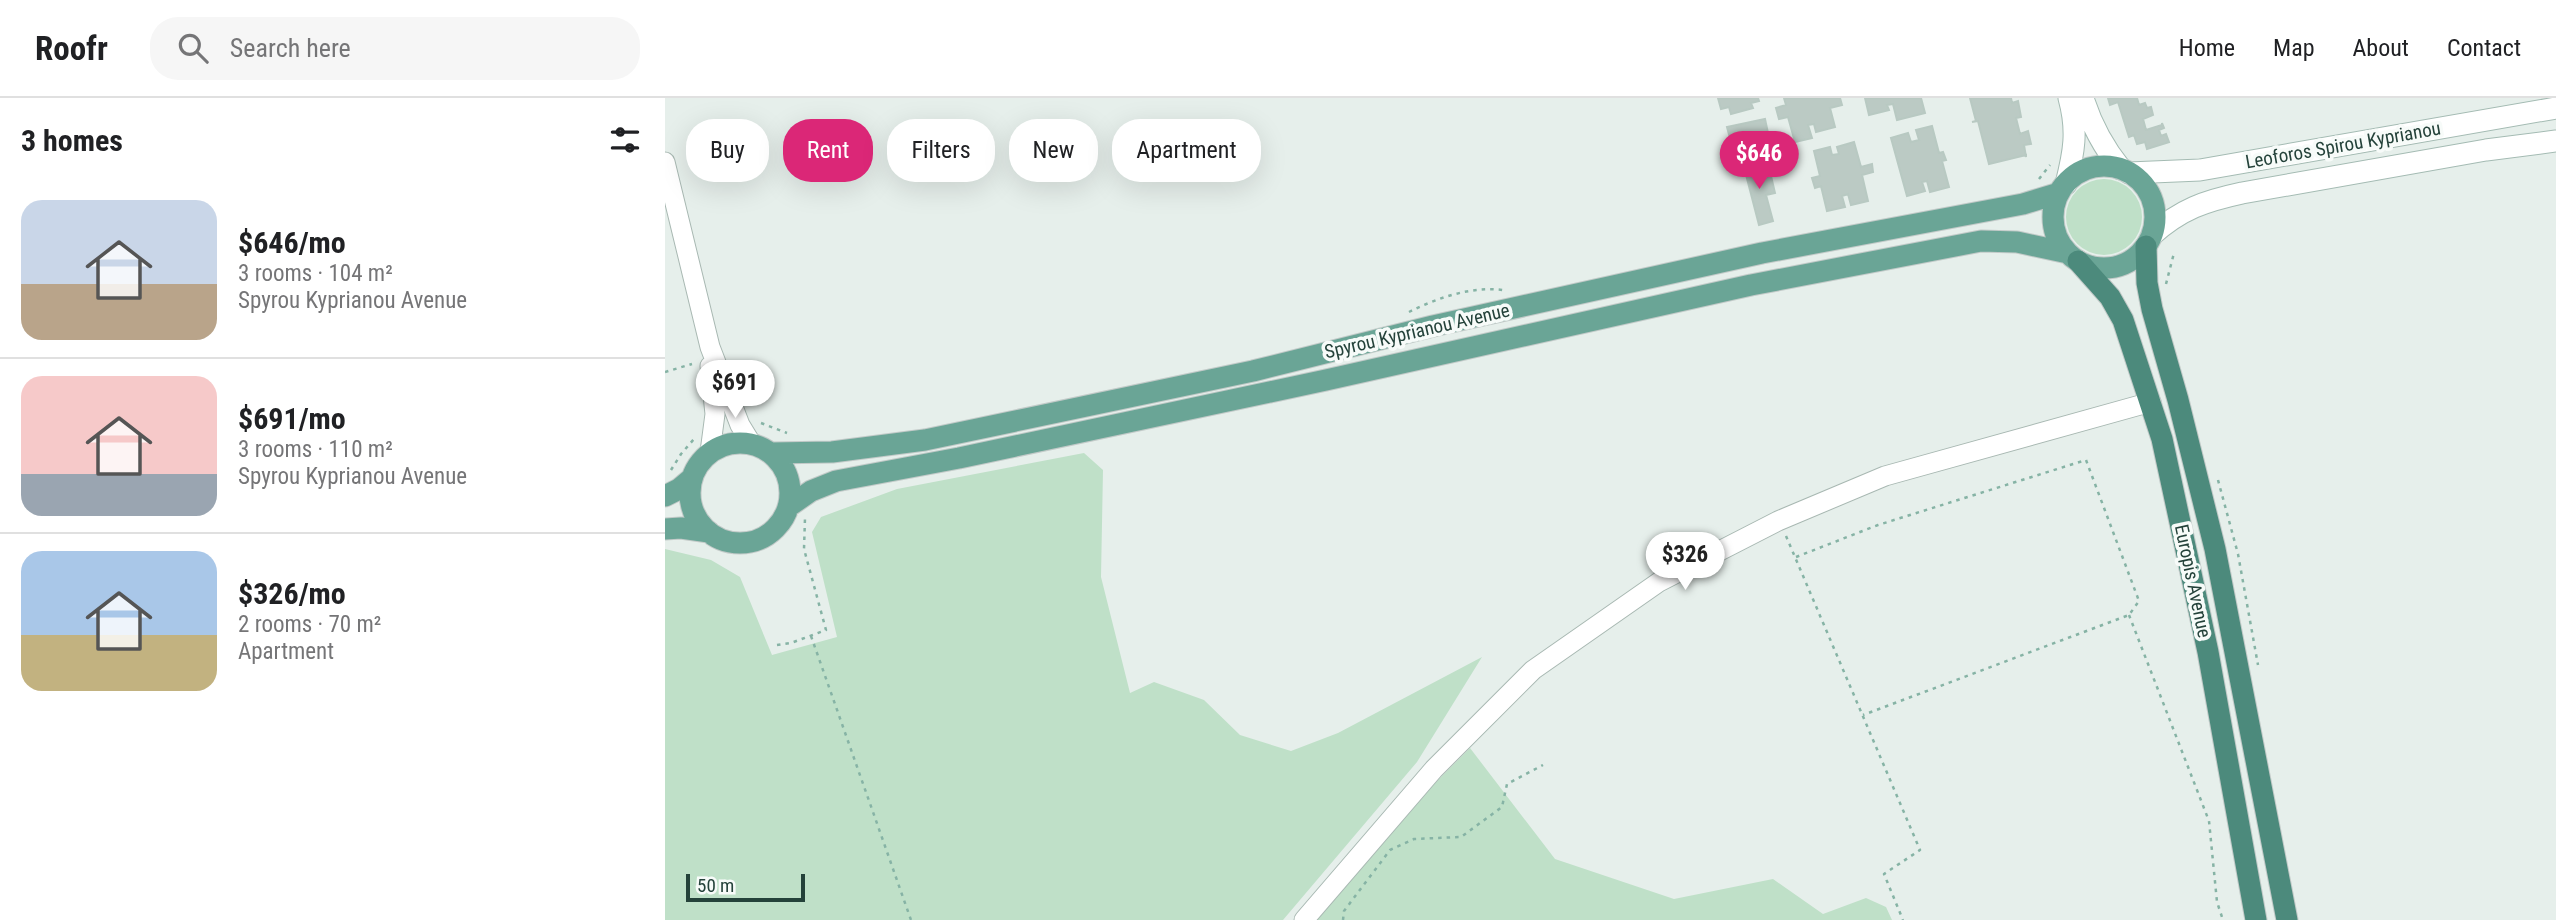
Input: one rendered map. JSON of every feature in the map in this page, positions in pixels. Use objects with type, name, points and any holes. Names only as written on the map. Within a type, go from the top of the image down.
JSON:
[{"type":"highway","name":"Europis Avenue","points":[[2149,241],[2147,283],[2152,309],[2215,549],[2287,920]]},
{"type":"highway","name":"Europis Avenue","points":[[2073,257],[2110,296],[2123,320],[2162,439],[2208,652],[2256,920]]},
{"type":"main road","points":[[2069,98],[2075,119],[2074,150],[2063,189],[2054,209],[2054,225],[2059,240],[2073,257],[2102,268],[2115,267],[2138,256],[2149,241],[2155,223],[2152,199],[2147,189],[2125,171],[2099,136],[2083,98]]},
{"type":"main road","name":"Leoforos Spirou Kyprianou","points":[[2125,171],[2200,170],[2556,107]]},
{"type":"main road","name":"Leoforos Spirou Kyprianou","points":[[2149,241],[2189,208],[2217,198],[2486,150],[2556,141]]},
{"type":"main road","points":[[2063,189],[2082,172],[2091,169],[2111,167],[2125,171]]},
{"type":"main road","name":"Spyrou Kyprianou Avenue","points":[[772,453],[832,452],[933,439],[1253,371],[1433,326],[1762,253],[2023,204],[2063,189]]},
{"type":"main road","name":"Spyrou Kyprianou Avenue","points":[[797,510],[811,491],[836,481],[959,458],[1314,383],[1764,282],[1981,242],[2017,242],[2073,257]]},
{"type":"main road","points":[[665,529],[709,532],[730,542],[753,541],[775,529],[797,510],[782,464],[772,453],[751,443],[703,444],[690,493],[692,508],[698,521],[709,532]]},
{"type":"main road","points":[[665,496],[692,478]]},
{"type":"street","points":[[665,162],[710,347],[740,425],[751,443]]},
{"type":"street","points":[[703,444],[715,414],[710,347]]},
{"type":"street","points":[[1304,920],[1434,769],[1533,670],[1659,582],[1779,521],[1885,476],[2151,402]]},
{"type":"path","points":[[665,372],[689,366],[710,347]]},
{"type":"path","points":[[670,472],[681,454],[703,444]]},
{"type":"path","points":[[1796,557],[1878,525],[2086,460],[2139,601],[2129,615],[1863,715]]},
{"type":"path","points":[[777,645],[826,630],[804,549],[803,525],[797,510]]},
{"type":"path","points":[[1779,521],[1920,850],[1884,874],[1903,920]]},
{"type":"path","points":[[2129,615],[2209,821],[2217,902],[2223,920]]},
{"type":"path","points":[[811,636],[911,920]]},
{"type":"path","points":[[1343,920],[1345,911],[1390,850],[1413,839],[1461,837],[1502,807],[1507,784],[1543,765]]},
{"type":"green space","points":[[2112,179],[2125,185],[2136,196],[2142,209],[2140,232],[2125,249],[2112,255],[2096,255],[2083,249],[2068,232],[2066,209],[2072,196],[2089,181]]},
{"type":"green space","points":[[1084,453],[1103,470],[1101,577],[1130,693],[1154,682],[1204,700],[1240,735],[1291,751],[1338,733],[1482,657],[1417,762],[1283,920],[665,920],[665,549],[711,560],[740,577],[772,655],[837,637],[812,532],[821,517],[897,489]]},
{"type":"green space","points":[[1470,748],[1555,859],[1674,899],[1773,879],[1823,914],[1866,898],[1886,907],[1892,920],[1317,920],[1436,782]]},
{"type":"building","points":[[1718,98],[1758,98],[1759,101],[1751,103],[1753,108],[1731,114],[1729,107],[1721,109]]},
{"type":"building","points":[[1784,98],[1840,98],[1842,105],[1830,108],[1835,127],[1816,132],[1814,124],[1808,125],[1812,138],[1795,142],[1788,117],[1779,119],[1776,108],[1786,105]]},
{"type":"building","points":[[1865,98],[1921,98],[1925,113],[1897,120],[1893,104],[1887,105],[1889,110],[1869,115]]},
{"type":"building","points":[[1970,98],[2011,98],[2012,103],[2018,101],[2021,117],[2016,118],[2020,134],[2028,131],[2031,144],[2024,145],[2026,155],[1989,164],[1978,121],[1972,122],[1976,121]]},
{"type":"building","points":[[2108,98],[2137,98],[2139,105],[2145,103],[2147,108],[2151,107],[2153,115],[2143,119],[2146,130],[2162,123],[2164,128],[2159,130],[2161,136],[2166,134],[2169,142],[2147,149],[2145,142],[2137,144],[2134,135],[2129,137],[2118,102],[2110,105]]},
{"type":"building","points":[[1765,119],[1768,133],[1763,134],[1765,141],[1743,146],[1741,140],[1731,142],[1727,127]]},
{"type":"building","points":[[1932,126],[1939,153],[1943,152],[1946,160],[1942,161],[1949,187],[1930,192],[1927,181],[1922,182],[1925,191],[1907,196],[1891,138],[1908,133],[1911,142],[1919,140],[1916,130]]},
{"type":"building","points":[[1854,142],[1861,167],[1872,164],[1873,172],[1862,175],[1868,201],[1851,205],[1848,194],[1842,196],[1845,207],[1827,211],[1821,186],[1815,188],[1812,178],[1820,176],[1814,151],[1830,147],[1832,155],[1839,154],[1837,147]]},
{"type":"building","points":[[1757,159],[1762,179],[1771,176],[1775,193],[1766,195],[1773,221],[1759,225],[1743,163]]}]
